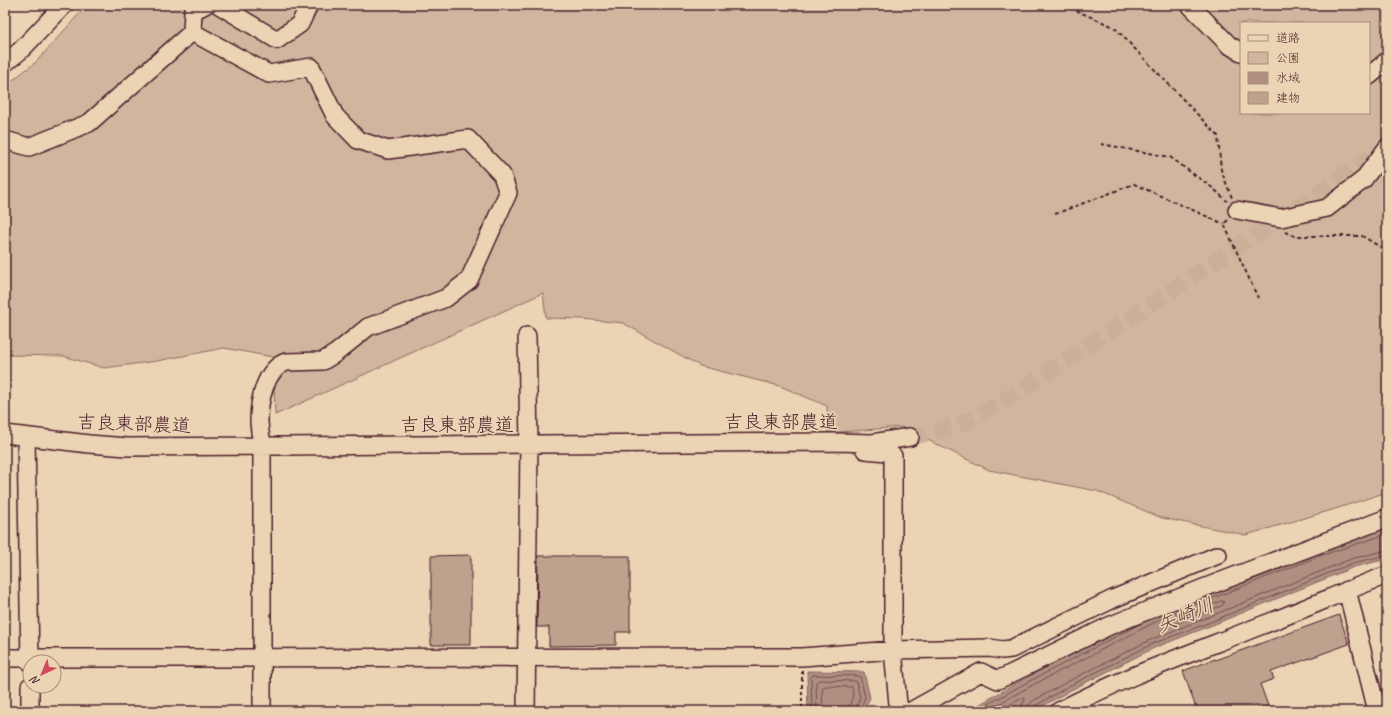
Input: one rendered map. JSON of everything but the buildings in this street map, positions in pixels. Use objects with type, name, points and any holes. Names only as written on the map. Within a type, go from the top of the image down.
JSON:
[{"type":"street","points":[[5,62],[20,51],[64,5]]},
{"type":"street","points":[[5,140],[29,147],[89,123],[192,32],[193,11],[205,5]]},
{"type":"street","points":[[219,5],[276,40],[300,24],[309,5]]},
{"type":"street","points":[[1190,5],[1229,45],[1240,51]]},
{"type":"street","points":[[192,32],[269,74],[311,67],[335,116],[358,140],[388,150],[468,139],[502,175],[508,193],[469,280],[446,298],[368,327],[336,353],[323,361],[286,362],[281,364],[272,373],[265,386],[260,408],[259,421],[262,445],[262,711]]},
{"type":"street","points":[[1370,75],[1387,61]]},
{"type":"street","points":[[1237,210],[1281,218],[1327,208],[1363,180],[1387,148]]},
{"type":"street","points":[[526,711],[529,444],[527,336]]},
{"type":"street","name":"吉良東部農道","points":[[5,434],[127,447],[262,445],[872,443],[910,437]]},
{"type":"street","points":[[26,437],[30,654]]},
{"type":"street","points":[[835,442],[844,449],[887,452],[893,456],[893,650],[898,704],[902,711]]},
{"type":"street","points":[[911,711],[981,672],[998,680],[1109,626],[1206,587],[1387,518]]},
{"type":"street","points":[[62,660],[262,657],[802,657],[893,650],[990,648],[1002,650],[1011,649],[1113,599],[1218,555]]},
{"type":"street","points":[[1348,595],[1387,575]]},
{"type":"street","points":[[1059,711],[1088,695],[1139,673],[1348,595],[1387,585]]},
{"type":"street","points":[[1348,595],[1377,711]]},
{"type":"street","points":[[5,658],[22,659]]},
{"type":"street","points":[[30,694],[30,711]]},
{"type":"path","points":[[1063,5],[1114,27],[1218,136],[1222,170],[1237,210]]},
{"type":"path","points":[[1101,144],[1170,157],[1214,189],[1237,210]]},
{"type":"path","points":[[1055,214],[1134,184],[1224,224],[1258,298]]},
{"type":"path","points":[[1224,224],[1237,210]]},
{"type":"path","points":[[1281,230],[1295,236],[1362,236],[1387,251]]},
{"type":"path","points":[[802,657],[802,711]]},
{"type":"green space","points":[[87,5],[1387,5],[1387,492],[1246,535],[1162,518],[1097,491],[989,470],[901,427],[828,433],[827,406],[780,386],[700,366],[623,323],[583,319],[546,318],[543,293],[275,415],[273,357],[224,348],[157,361],[104,368],[63,356],[5,355],[5,86],[36,62]]},
{"type":"water","name":"矢崎川","points":[[1387,524],[1387,559],[1354,567],[1154,648],[1071,690],[1034,711],[968,711],[1022,680],[1163,607]]},
{"type":"water","points":[[807,671],[864,672],[870,698],[863,711],[808,711]]},
{"type":"tunnel","points":[[910,437],[954,427],[977,416],[1015,394],[1386,148]]}]
